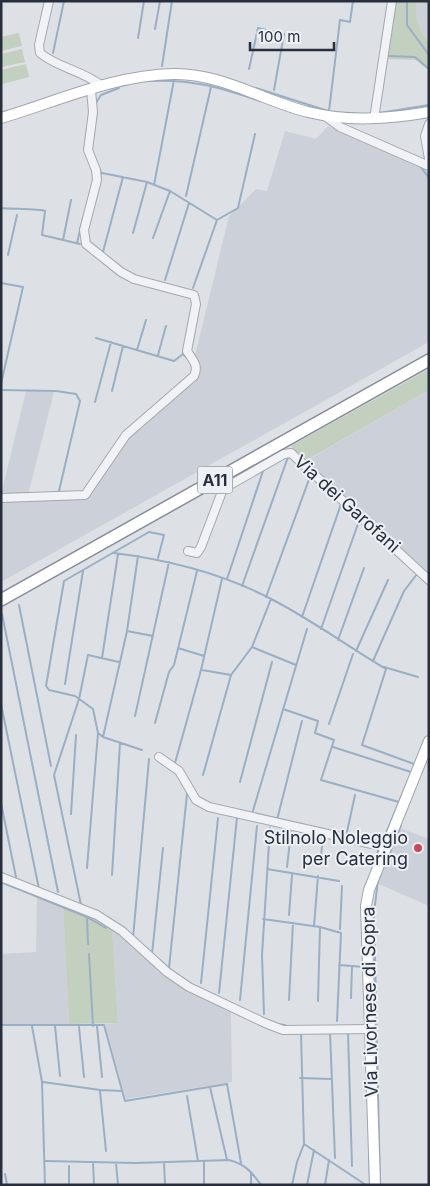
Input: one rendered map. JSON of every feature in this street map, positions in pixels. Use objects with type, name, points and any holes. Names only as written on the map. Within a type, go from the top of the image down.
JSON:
[{"type":"highway","name":"A11","points":[[1,591],[429,351]]},
{"type":"highway","name":"A11","points":[[1,600],[429,360]]},
{"type":"main road","points":[[1,118],[120,80],[175,74],[210,79],[325,116],[374,119],[429,112]]},
{"type":"main road","name":"Via Livornese di Sopra","points":[[374,1185],[366,906],[369,890],[385,847],[429,741]]},
{"type":"street","points":[[49,1],[39,45],[40,53],[47,59],[89,76],[102,86]]},
{"type":"street","points":[[374,119],[392,1]]},
{"type":"street","points":[[1,498],[85,495],[126,435],[194,376],[196,365],[187,351],[196,298],[194,295],[121,272],[86,244],[84,239],[87,216],[96,180],[96,170],[88,150],[93,112],[91,90]]},
{"type":"street","points":[[325,116],[340,127],[429,166]]},
{"type":"street","points":[[429,124],[425,136],[429,159]]},
{"type":"street","name":"Via dei Garofani","points":[[188,551],[197,553],[201,547],[223,489],[284,454],[291,453],[429,580]]},
{"type":"street","points":[[159,757],[179,771],[196,800],[209,807],[385,847]]},
{"type":"street","points":[[1,877],[97,915],[122,931],[167,972],[189,987],[265,1023],[284,1030],[371,1029]]},
{"type":"shaded area","points":[[417,1],[429,1],[429,43],[421,31],[416,17]]},
{"type":"shaded area","points":[[328,126],[428,167],[429,342],[1,582],[1,495],[26,391],[54,392],[28,495],[85,493],[123,436],[191,372],[229,216],[256,189],[267,191],[285,131],[316,139]]},
{"type":"shaded area","points":[[429,390],[429,576],[306,461]]},
{"type":"shaded area","points":[[397,827],[429,839],[429,906],[374,882]]},
{"type":"shaded area","points":[[37,894],[63,904],[69,1024],[1,1024],[1,954],[36,952]]},
{"type":"shaded area","points":[[112,928],[163,974],[231,1013],[232,1082],[126,1099],[105,1024],[118,1023]]},
{"type":"green space","points":[[393,1],[417,1],[416,17],[421,31],[429,43],[429,71],[416,60],[387,59]]},
{"type":"green space","points":[[19,33],[22,46],[1,51],[1,37]]},
{"type":"green space","points":[[22,49],[25,62],[1,67],[1,54]]},
{"type":"green space","points":[[26,64],[29,77],[2,84],[1,70]]},
{"type":"green space","points":[[429,369],[429,390],[305,461],[291,446]]},
{"type":"green space","points":[[63,904],[87,913],[112,928],[118,1023],[69,1024]]},
{"type":"waterway","points":[[53,53],[64,1]]},
{"type":"waterway","points":[[138,38],[144,1]]},
{"type":"waterway","points":[[155,29],[160,1]]},
{"type":"waterway","points":[[162,66],[172,1]]},
{"type":"waterway","points":[[329,111],[340,20],[350,22],[353,1]]},
{"type":"waterway","points":[[407,1],[407,25],[429,55]]},
{"type":"waterway","points":[[249,69],[258,28],[284,34],[274,90]]},
{"type":"waterway","points":[[389,56],[415,57],[429,69]]},
{"type":"waterway","points":[[154,185],[174,80]]},
{"type":"waterway","points":[[148,81],[178,81],[205,85],[260,101]]},
{"type":"waterway","points":[[186,196],[211,87]]},
{"type":"waterway","points":[[96,103],[101,95],[119,88]]},
{"type":"waterway","points":[[256,88],[328,111]]},
{"type":"waterway","points":[[379,113],[429,105]]},
{"type":"waterway","points":[[193,288],[217,220],[238,208],[255,134]]},
{"type":"waterway","points":[[420,166],[429,178]]},
{"type":"waterway","points":[[99,168],[100,178]]},
{"type":"waterway","points":[[102,173],[147,182],[170,191],[217,220]]},
{"type":"waterway","points":[[103,252],[123,177]]},
{"type":"waterway","points":[[133,233],[147,182]]},
{"type":"waterway","points":[[153,238],[170,191]]},
{"type":"waterway","points":[[63,240],[71,200]]},
{"type":"waterway","points":[[165,280],[189,203]]},
{"type":"waterway","points":[[1,208],[45,211],[42,235],[80,244]]},
{"type":"waterway","points":[[8,255],[17,215]]},
{"type":"waterway","points":[[77,243],[83,218]]},
{"type":"waterway","points":[[1,283],[23,287],[1,384]]},
{"type":"waterway","points":[[137,350],[146,320]]},
{"type":"waterway","points":[[158,355],[166,326]]},
{"type":"waterway","points":[[96,338],[174,361],[183,354]]},
{"type":"waterway","points":[[95,402],[111,342]]},
{"type":"waterway","points":[[112,391],[123,346]]},
{"type":"waterway","points":[[184,351],[183,354],[188,359]]},
{"type":"waterway","points":[[2,390],[56,391],[76,394],[80,401],[59,491]]},
{"type":"waterway","points":[[242,586],[288,457],[291,458]]},
{"type":"waterway","points":[[227,579],[264,468]]},
{"type":"waterway","points":[[266,597],[311,474]]},
{"type":"waterway","points":[[302,617],[341,504]]},
{"type":"waterway","points":[[321,629],[359,521],[350,512]]},
{"type":"waterway","points":[[142,750],[103,737],[98,733],[93,709],[75,696],[49,690],[46,686],[64,581],[149,532],[164,535],[158,558]]},
{"type":"waterway","points":[[114,553],[176,564],[217,576],[256,591],[289,609],[386,669],[362,745],[414,764]]},
{"type":"waterway","points":[[102,658],[118,554]]},
{"type":"waterway","points":[[103,737],[127,631],[138,556]]},
{"type":"waterway","points":[[135,716],[169,562]]},
{"type":"waterway","points":[[338,640],[364,568]]},
{"type":"waterway","points":[[65,684],[83,571]]},
{"type":"waterway","points":[[155,723],[169,672],[174,665],[197,571]]},
{"type":"waterway","points":[[373,661],[404,591],[417,574]]},
{"type":"waterway","points":[[175,763],[201,670],[222,579]]},
{"type":"waterway","points":[[356,651],[388,580]]},
{"type":"waterway","points":[[203,775],[231,675],[252,647],[271,599]]},
{"type":"waterway","points":[[19,605],[51,766]]},
{"type":"waterway","points":[[2,614],[58,892]]},
{"type":"waterway","points":[[252,814],[307,629]]},
{"type":"waterway","points":[[127,631],[153,636]]},
{"type":"waterway","points":[[252,647],[296,665]]},
{"type":"waterway","points":[[178,648],[204,656]]},
{"type":"waterway","points":[[329,724],[353,654]]},
{"type":"waterway","points":[[81,905],[54,775],[79,699],[88,655],[119,662]]},
{"type":"waterway","points":[[240,782],[272,662]]},
{"type":"waterway","points":[[384,667],[418,677]]},
{"type":"waterway","points":[[202,670],[231,675]]},
{"type":"waterway","points":[[1,704],[39,889]]},
{"type":"waterway","points":[[283,709],[318,721],[315,733],[334,740],[321,780],[399,802]]},
{"type":"waterway","points":[[277,820],[302,721]]},
{"type":"waterway","points":[[87,868],[98,733]]},
{"type":"waterway","points":[[71,814],[76,735]]},
{"type":"waterway","points":[[112,875],[120,743]]},
{"type":"waterway","points":[[333,747],[411,772]]},
{"type":"waterway","points":[[133,938],[149,759]]},
{"type":"waterway","points":[[382,843],[409,778]]},
{"type":"waterway","points":[[169,968],[187,794]]},
{"type":"waterway","points":[[347,832],[355,795]]},
{"type":"waterway","points":[[1,803],[16,877]]},
{"type":"waterway","points":[[219,993],[237,817]]},
{"type":"waterway","points":[[201,983],[218,818]]},
{"type":"waterway","points":[[386,862],[401,825]]},
{"type":"waterway","points":[[240,1000],[257,826]]},
{"type":"waterway","points":[[264,1014],[262,955],[270,828]]},
{"type":"waterway","points":[[287,867],[291,832]]},
{"type":"waterway","points":[[320,864],[323,838]]},
{"type":"waterway","points":[[374,861],[380,847]]},
{"type":"waterway","points":[[152,954],[163,848]]},
{"type":"waterway","points":[[267,869],[339,881]]},
{"type":"waterway","points":[[289,915],[292,875]]},
{"type":"waterway","points":[[314,926],[318,876]]},
{"type":"waterway","points":[[378,880],[374,913],[380,1185]]},
{"type":"waterway","points":[[1,882],[87,917],[106,928]]},
{"type":"waterway","points":[[340,929],[342,886]]},
{"type":"waterway","points":[[87,917],[88,944]]},
{"type":"waterway","points":[[263,919],[320,927],[341,933],[337,1021]]},
{"type":"waterway","points":[[289,1000],[293,923]]},
{"type":"waterway","points":[[318,1001],[320,927]]},
{"type":"waterway","points":[[89,954],[93,1026]]},
{"type":"waterway","points":[[160,960],[173,972]]},
{"type":"waterway","points":[[339,965],[364,967]]},
{"type":"waterway","points":[[351,998],[352,966]]},
{"type":"waterway","points":[[277,1024],[285,1025]]},
{"type":"waterway","points":[[1,1025],[104,1025],[125,1101],[227,1084],[241,1163]]},
{"type":"waterway","points":[[32,1026],[42,1082],[45,1185]]},
{"type":"waterway","points":[[55,1026],[60,1076]]},
{"type":"waterway","points":[[97,1026],[102,1077]]},
{"type":"waterway","points":[[79,1027],[84,1077]]},
{"type":"waterway","points":[[330,1032],[335,1158]]},
{"type":"waterway","points":[[348,1032],[352,1166]]},
{"type":"waterway","points":[[301,1033],[304,1144],[366,1185]]},
{"type":"waterway","points":[[300,1078],[332,1079]]},
{"type":"waterway","points":[[43,1082],[122,1091]]},
{"type":"waterway","points":[[210,1087],[227,1160]]},
{"type":"waterway","points":[[100,1091],[106,1151]]},
{"type":"waterway","points":[[187,1096],[198,1161]]},
{"type":"waterway","points":[[292,1185],[297,1162],[304,1144]]},
{"type":"waterway","points":[[307,1185],[314,1150]]},
{"type":"waterway","points":[[369,1150],[370,1185]]},
{"type":"waterway","points":[[46,1161],[136,1163],[229,1160],[248,1169],[261,1185]]},
{"type":"waterway","points":[[325,1185],[329,1160]]},
{"type":"waterway","points":[[204,1161],[204,1185]]},
{"type":"waterway","points":[[93,1162],[94,1185]]},
{"type":"waterway","points":[[164,1162],[165,1185]]},
{"type":"waterway","points":[[116,1163],[118,1185]]},
{"type":"waterway","points":[[69,1166],[69,1185]]},
{"type":"waterway","points":[[251,1172],[251,1185]]},
{"type":"waterway","points":[[5,1174],[7,1185]]},
{"type":"place","name":"Stilnolo Noleggio per Catering","points":[[418,848]]}]
